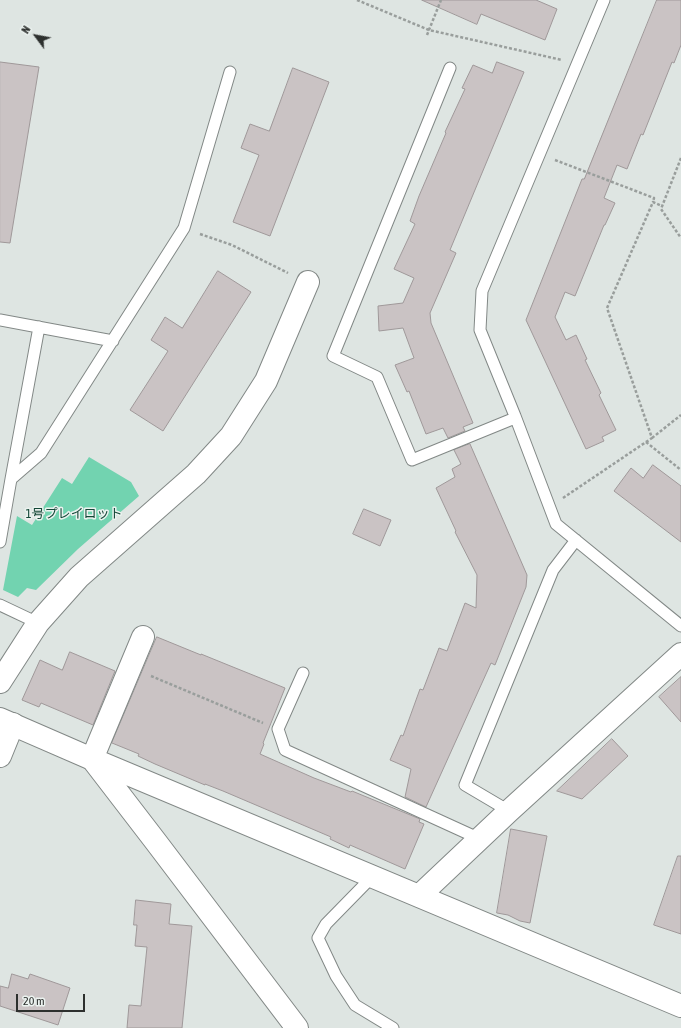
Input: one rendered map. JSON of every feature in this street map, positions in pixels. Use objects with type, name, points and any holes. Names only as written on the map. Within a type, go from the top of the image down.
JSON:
[{"type":"street","points":[[0,682],[38,623],[79,577],[196,474],[231,436],[266,381],[301,279]]},
{"type":"street","points":[[92,759],[143,637]]},
{"type":"street","points":[[419,896],[509,811],[681,654]]},
{"type":"street","points":[[0,756],[7,722],[681,1006]]},
{"type":"street","points":[[92,759],[297,1028]]},
{"type":"lane","points":[[604,0],[482,291],[480,330],[556,524],[681,626]]},
{"type":"lane","points":[[450,68],[333,356],[377,377],[412,460],[515,418]]},
{"type":"lane","points":[[11,478],[41,453],[184,228],[230,72]]},
{"type":"lane","points":[[0,320],[113,341]]},
{"type":"lane","points":[[0,542],[39,327]]},
{"type":"lane","points":[[509,811],[465,785],[553,570],[576,540]]},
{"type":"lane","points":[[0,605],[38,623]]},
{"type":"lane","points":[[303,673],[278,729],[285,750],[480,839]]},
{"type":"lane","points":[[372,877],[326,924],[318,938],[336,976],[355,1005],[393,1028]]},
{"type":"path","points":[[357,0],[429,30],[578,64]]},
{"type":"path","points":[[427,35],[441,0]]},
{"type":"path","points":[[540,154],[654,198],[607,308],[652,438]]},
{"type":"path","points":[[681,158],[661,210],[681,238]]},
{"type":"path","points":[[653,202],[662,206]]},
{"type":"path","points":[[184,228],[232,245],[301,279]]},
{"type":"path","points":[[550,507],[652,438],[681,415]]},
{"type":"path","points":[[646,442],[681,470]]},
{"type":"path","points":[[131,668],[278,729]]},
{"type":"green space","name":"1号プレイロット","points":[[89,457],[131,482],[139,496],[78,549],[36,590],[27,588],[18,597],[3,590],[17,516],[32,525],[62,478],[72,484]]},
{"type":"building","points":[[422,0],[536,0],[557,9],[545,40],[481,14],[477,24]]},
{"type":"building","points":[[657,0],[681,0],[681,45],[674,63],[672,62],[643,135],[641,134],[627,169],[617,165],[604,198],[615,203],[604,225],[575,296],[565,292],[555,317],[566,340],[576,335],[587,359],[585,360],[601,393],[599,395],[616,430],[602,437],[604,441],[586,449],[526,320],[582,179],[584,179]]},
{"type":"building","points":[[0,62],[39,67],[10,243],[0,242]]},
{"type":"building","points":[[497,62],[524,72],[450,250],[456,253],[430,313],[431,323],[473,423],[463,427],[465,431],[448,438],[443,428],[426,434],[409,391],[407,392],[395,365],[414,358],[403,328],[379,331],[378,306],[403,303],[414,278],[394,269],[415,224],[410,221],[419,196],[446,133],[445,132],[465,89],[462,88],[473,65],[492,73]]},
{"type":"building","points":[[293,68],[329,82],[270,236],[233,222],[259,155],[241,148],[250,124],[269,131]]},
{"type":"building","points":[[218,271],[251,292],[163,431],[130,410],[168,351],[151,340],[165,317],[182,328]]},
{"type":"building","points":[[470,444],[527,575],[526,587],[495,665],[491,663],[426,807],[405,797],[411,769],[390,760],[401,735],[403,736],[420,689],[423,690],[439,648],[447,651],[465,603],[476,608],[477,575],[455,532],[456,531],[436,488],[455,477],[452,469],[461,464],[454,450]]},
{"type":"building","points":[[653,465],[681,486],[681,542],[614,491],[631,468],[643,478]]},
{"type":"building","points":[[364,509],[391,520],[380,546],[353,534]]},
{"type":"building","points":[[157,637],[285,688],[260,754],[314,778],[351,792],[352,791],[420,819],[419,822],[424,824],[405,869],[350,845],[349,848],[330,839],[331,837],[155,764],[138,756],[139,754],[112,743]]},
{"type":"building","points":[[70,652],[115,671],[93,725],[41,703],[39,707],[22,700],[40,660],[62,670]]},
{"type":"building","points":[[681,677],[681,722],[659,697]]},
{"type":"building","points":[[612,739],[628,756],[582,799],[557,791]]},
{"type":"building","points":[[511,829],[547,836],[530,923],[520,921],[508,915],[497,913]]},
{"type":"building","points":[[678,856],[681,856],[681,934],[654,925]]},
{"type":"building","points":[[136,900],[171,904],[169,924],[192,926],[182,1028],[127,1028],[129,1005],[141,1006],[147,947],[135,946],[137,925],[134,925]]},
{"type":"building","points":[[12,974],[28,979],[30,974],[70,988],[58,1025],[0,1006],[0,986],[8,988]]}]
